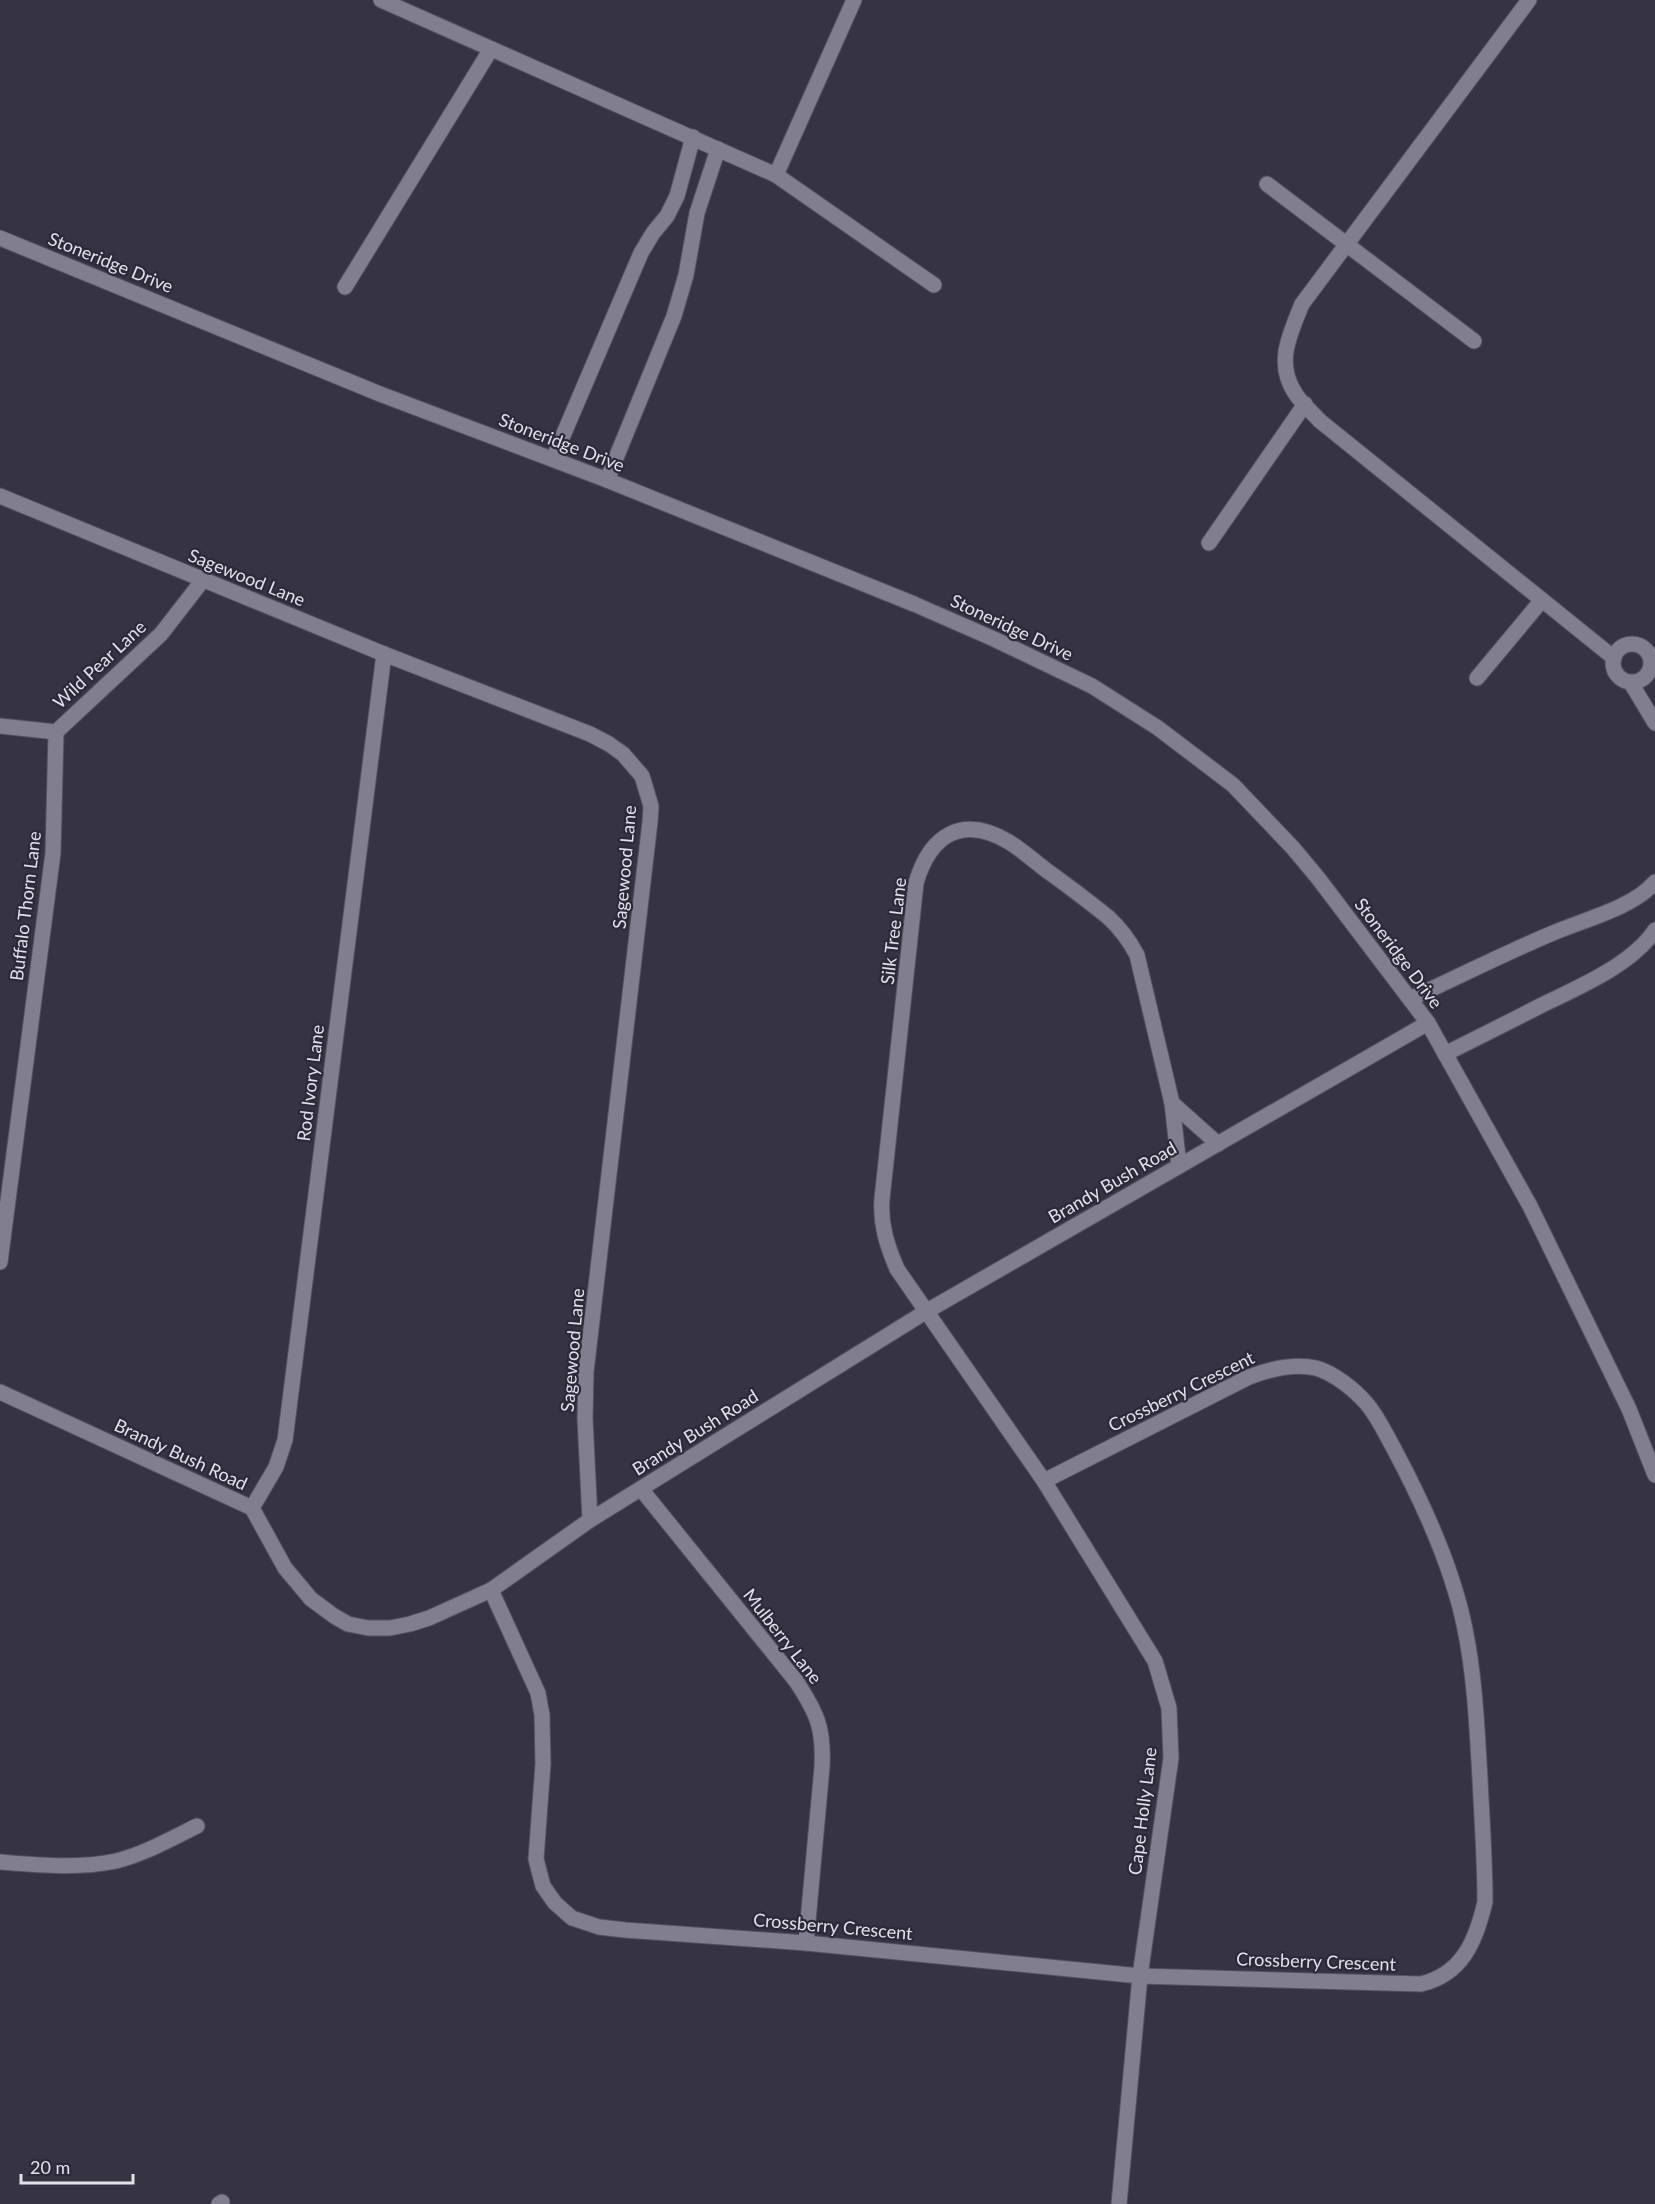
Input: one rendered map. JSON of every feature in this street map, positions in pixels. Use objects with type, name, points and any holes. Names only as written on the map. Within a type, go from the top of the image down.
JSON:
[{"type":"street","points":[[381,0],[776,175],[934,285]]},
{"type":"street","points":[[776,175],[854,0]]},
{"type":"street","points":[[1529,0],[1302,304],[1286,343],[1285,366],[1294,392],[1320,421],[1614,658]]},
{"type":"street","points":[[345,286],[491,49]]},
{"type":"street","points":[[553,459],[641,253],[667,216],[677,196],[693,137]]},
{"type":"street","points":[[607,480],[674,316],[686,275],[697,213],[718,149]]},
{"type":"street","points":[[1266,184],[1474,341]]},
{"type":"street","name":"Stoneridge Drive","points":[[0,238],[380,394],[607,480],[892,595],[994,639],[1092,686],[1158,728],[1233,785],[1263,815],[1318,878],[1428,1023],[1530,1206],[1629,1409],[1655,1474]]},
{"type":"street","points":[[1209,543],[1305,404]]},
{"type":"street","name":"Sagewood Lane","points":[[0,496],[384,654],[590,734],[609,744],[635,765],[642,776],[651,806],[650,822],[586,1372],[585,1419],[590,1521]]},
{"type":"street","name":"Wild Pear Lane","points":[[0,726],[56,732],[161,633],[203,580]]},
{"type":"street","points":[[1477,678],[1542,600]]},
{"type":"street","points":[[1633,644],[1641,647],[1651,651],[1653,673],[1640,681],[1623,680],[1613,667],[1614,658],[1624,646],[1633,644]]},
{"type":"street","name":"Rod Ivory Lane","points":[[252,1508],[276,1467],[285,1440],[384,654]]},
{"type":"street","points":[[1631,682],[1655,723]]},
{"type":"street","name":"Buffalo Thorn Lane","points":[[0,1262],[53,853],[56,732]]},
{"type":"street","name":"Silk Tree Lane","points":[[927,1311],[897,1269],[883,1233],[881,1217],[916,883],[930,850],[942,838],[955,831],[984,831],[1009,843],[1120,928],[1137,955],[1172,1103],[1179,1166]]},
{"type":"street","points":[[1410,999],[1552,933],[1600,916],[1625,903],[1655,882]]},
{"type":"street","points":[[1445,1054],[1613,967],[1637,949],[1655,930]]},
{"type":"street","name":"Brandy Bush Road","points":[[0,1392],[252,1508],[285,1568],[299,1585],[321,1608],[348,1624],[368,1628],[390,1628],[410,1624],[429,1618],[491,1590],[590,1521],[927,1311],[1428,1023]]},
{"type":"street","points":[[1172,1103],[1218,1144]]},
{"type":"street","name":"Cape Holly Lane","points":[[927,1311],[1044,1481],[1155,1661],[1169,1708],[1171,1758],[1140,1976],[1119,2204]]},
{"type":"street","name":"Crossberry Crescent","points":[[491,1590],[538,1693],[544,1738],[536,1859],[543,1886],[555,1903],[572,1918],[599,1927],[806,1943],[1140,1976],[1421,1984],[1435,1981],[1459,1964],[1477,1931],[1485,1902],[1474,1678],[1465,1627],[1433,1531],[1408,1475],[1380,1422],[1367,1404],[1340,1380],[1317,1368],[1284,1367],[1249,1377],[1044,1481]]},
{"type":"street","name":"Mulberry Lane","points":[[641,1489],[796,1681],[820,1726],[823,1741],[822,1767],[806,1943]]},
{"type":"street","points":[[0,1862],[57,1867],[116,1861],[154,1847],[197,1826]]}]
